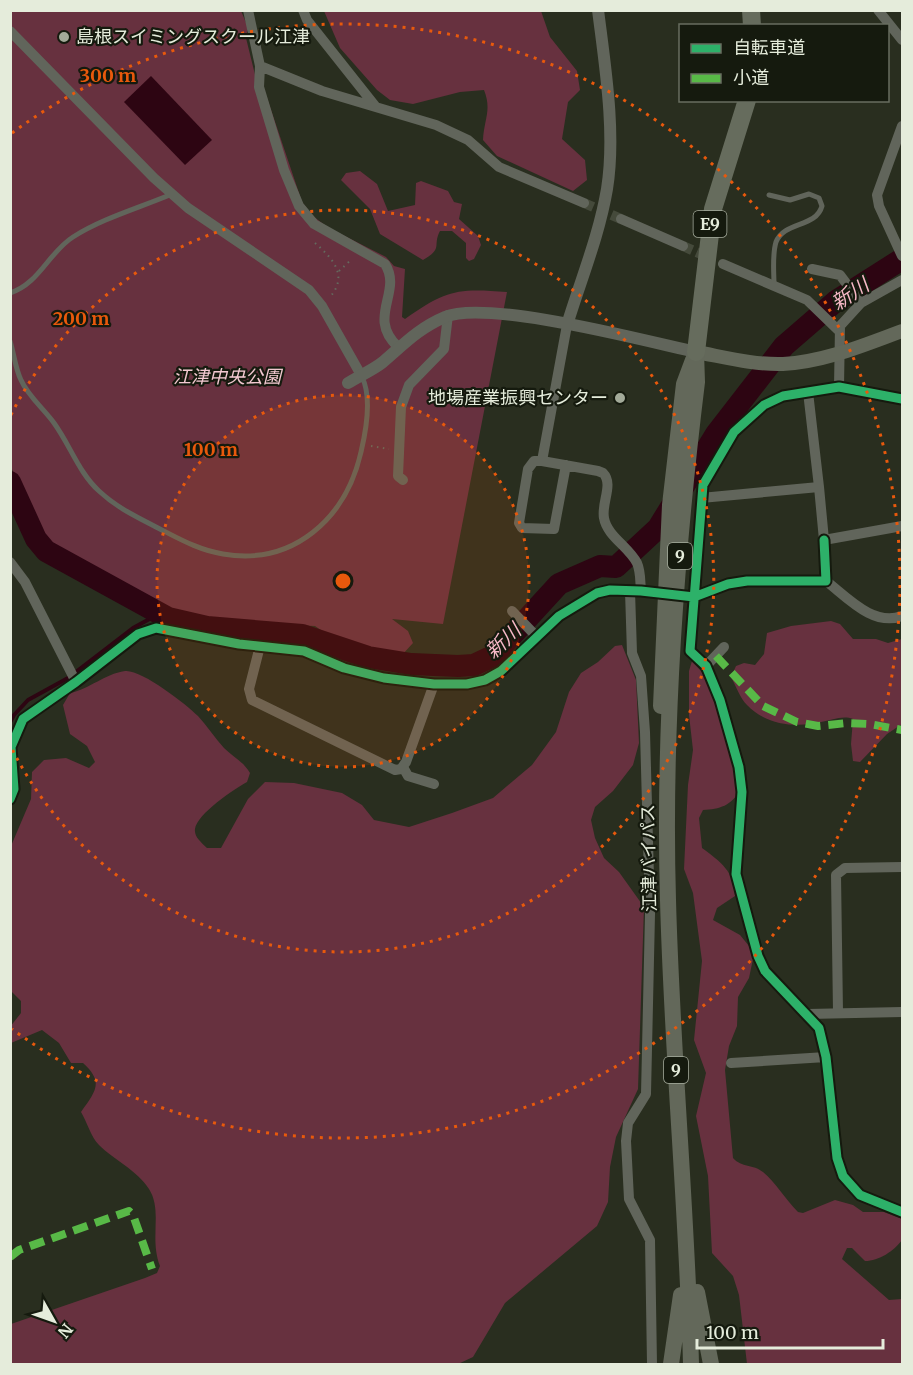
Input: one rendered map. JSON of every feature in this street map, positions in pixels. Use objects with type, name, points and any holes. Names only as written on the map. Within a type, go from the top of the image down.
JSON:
[{"type":"highway","name":"E9","points":[[696,352],[712,209],[746,102]]},
{"type":"highway","name":"江津バイパス","points":[[691,1365],[688,1247],[668,900],[667,676],[683,440],[697,382],[696,352]]},
{"type":"highway","name":"9","points":[[671,1365],[688,1247]]},
{"type":"highway","name":"9","points":[[688,1247],[711,1365]]},
{"type":"main road","points":[[696,352],[755,362],[793,363],[840,353],[903,331]]},
{"type":"street","points":[[248,10],[260,66],[259,87],[284,170],[299,206],[314,224],[378,258],[389,271],[382,324],[398,347]]},
{"type":"street","points":[[303,10],[307,20],[376,107]]},
{"type":"street","points":[[542,460],[567,325],[598,233],[607,187],[608,119],[598,10]]},
{"type":"street","points":[[878,10],[903,40]]},
{"type":"street","points":[[10,31],[188,208],[309,290],[322,306],[361,375]]},
{"type":"street","points":[[260,66],[290,80],[455,133],[468,140],[499,166],[584,203]]},
{"type":"street","points":[[901,253],[877,195],[903,126]]},
{"type":"street","points":[[621,219],[683,246]]},
{"type":"street","points":[[723,264],[800,296],[819,309],[836,326],[840,353],[838,387]]},
{"type":"street","points":[[812,269],[836,273],[848,283],[860,302]]},
{"type":"street","points":[[836,326],[860,302],[903,280]]},
{"type":"street","points":[[348,383],[382,362],[427,325],[448,315],[476,311],[567,325],[696,352]]},
{"type":"street","points":[[402,480],[398,476],[400,407],[409,385],[444,349],[448,315]]},
{"type":"street","points":[[903,399],[838,387],[783,396],[764,405],[734,432],[702,485],[690,651],[706,666],[720,700],[739,767],[742,792],[736,874],[758,956],[765,971],[819,1028],[826,1057],[837,1158],[843,1176],[860,1195],[903,1212]]},
{"type":"street","points":[[808,392],[824,540],[826,581]]},
{"type":"street","points":[[566,465],[554,529],[522,528],[519,524],[528,469],[534,461],[542,460],[598,471],[606,476],[608,484],[603,507],[605,522],[636,561],[640,572],[635,591],[632,653],[641,676],[645,732],[650,914],[645,1094],[628,1124],[626,1141],[629,1199],[650,1240],[652,1365]]},
{"type":"street","points":[[701,498],[819,488]]},
{"type":"street","points":[[824,540],[903,526]]},
{"type":"street","points":[[10,562],[25,582],[76,682]]},
{"type":"street","points":[[10,799],[14,789],[11,747],[23,719],[138,634],[156,628],[260,646],[304,651],[344,668],[384,678],[434,684],[467,684],[485,680],[501,670],[533,633],[586,598],[610,590],[694,597],[728,584],[773,580],[826,581],[869,613],[888,619],[903,616]]},
{"type":"street","points":[[515,614],[533,633]]},
{"type":"street","points":[[260,646],[249,689],[252,700],[393,769],[403,767]]},
{"type":"street","points":[[706,666],[724,647]]},
{"type":"street","points":[[434,684],[403,767],[408,776],[434,784]]},
{"type":"street","points":[[838,1012],[836,875],[845,868],[903,867]]},
{"type":"street","points":[[808,1014],[903,1012]]},
{"type":"street","points":[[731,1063],[826,1057]]},
{"type":"lane","points":[[10,293],[38,274],[74,236],[111,217],[172,194]]},
{"type":"lane","points":[[769,195],[790,200],[809,194],[819,198],[822,206],[815,218],[787,230],[777,240],[774,285]]},
{"type":"lane","points":[[10,341],[25,387],[54,423],[82,470],[98,490],[131,515],[208,550],[235,555],[261,553],[288,546],[320,527],[334,513],[348,492],[358,467],[363,444],[367,386],[361,375]]},
{"type":"path","points":[[315,243],[334,260],[339,272]]},
{"type":"path","points":[[322,306],[336,289],[339,272],[347,261],[368,254]]},
{"type":"path","points":[[363,444],[392,449]]},
{"type":"green space","name":"江津中央公園","points":[[11,11],[241,11],[248,27],[246,38],[259,91],[267,98],[302,202],[313,216],[327,227],[386,257],[394,266],[405,269],[402,317],[405,319],[431,302],[453,293],[476,290],[507,292],[443,624],[392,619],[408,631],[413,643],[402,655],[381,655],[359,649],[334,639],[315,626],[218,622],[180,616],[56,551],[40,536],[11,467]]},
{"type":"green space","points":[[324,11],[541,11],[550,37],[577,71],[580,90],[568,102],[562,139],[585,160],[587,180],[573,191],[497,156],[483,140],[487,109],[484,90],[460,92],[413,104],[390,100],[377,90],[340,48]]},
{"type":"green space","points":[[360,171],[377,184],[388,211],[415,205],[416,183],[421,181],[448,191],[454,202],[462,204],[459,219],[478,236],[481,245],[474,259],[469,261],[466,258],[466,243],[452,231],[440,231],[435,250],[423,260],[380,234],[370,209],[341,180],[346,173]]},
{"type":"green space","points":[[831,621],[840,624],[853,639],[876,639],[888,643],[902,639],[902,724],[887,734],[860,762],[853,761],[851,744],[853,719],[841,718],[802,725],[772,721],[747,705],[731,677],[736,666],[744,663],[755,665],[764,654],[767,633],[791,626]]},
{"type":"green space","points":[[622,645],[636,680],[639,743],[633,765],[613,791],[595,807],[591,820],[595,838],[604,858],[619,872],[644,907],[638,1089],[616,1137],[610,1167],[608,1202],[597,1226],[505,1303],[473,1357],[458,1364],[11,1364],[11,1324],[145,1278],[157,1273],[160,1266],[156,1245],[155,1206],[149,1189],[138,1176],[99,1145],[81,1112],[96,1087],[96,1081],[90,1070],[83,1063],[71,1063],[59,1043],[42,1030],[11,1043],[10,1027],[21,1013],[21,1001],[11,991],[11,846],[31,799],[32,772],[44,760],[66,758],[89,768],[95,762],[87,746],[70,734],[63,705],[70,693],[117,673],[132,672],[163,688],[198,716],[224,748],[250,773],[247,782],[217,802],[197,823],[195,832],[200,841],[207,848],[221,848],[248,799],[265,782],[294,783],[342,793],[362,805],[374,820],[409,827],[493,798],[532,765],[556,732],[569,692],[581,673],[598,662],[615,646]]},
{"type":"green space","points":[[692,661],[709,680],[740,790],[729,803],[715,809],[703,810],[699,818],[702,848],[725,868],[734,887],[735,896],[717,908],[713,920],[740,935],[749,946],[753,959],[749,978],[738,997],[737,1026],[729,1046],[725,1070],[733,1158],[763,1172],[798,1212],[803,1213],[835,1200],[853,1205],[863,1212],[884,1212],[902,1219],[902,1240],[886,1255],[865,1261],[852,1248],[847,1248],[842,1259],[889,1300],[902,1299],[902,1364],[747,1364],[739,1295],[733,1276],[712,1253],[708,1176],[696,1116],[706,1073],[694,1040],[702,961],[693,893],[684,869],[688,785],[693,750],[689,715],[689,671]]},
{"type":"shaded area","points":[[151,76],[212,140],[185,165],[124,102]]},
{"type":"waterway","name":"新川","points":[[10,482],[36,539],[46,551],[168,618],[207,627],[302,635],[368,657],[411,664],[474,665],[493,656],[559,584],[600,566],[616,567],[658,528],[716,434],[784,346],[836,301],[902,259]]},
{"type":"waterway","points":[[10,722],[28,700],[68,678],[133,628],[155,616],[168,618]]},
{"type":"tunnel","points":[[584,203],[621,219]]},
{"type":"tunnel","points":[[683,246],[710,258]]},
{"type":"marked path","points":[[716,656],[763,706],[797,722],[818,726],[847,723],[869,724],[902,730]]},
{"type":"marked path","points":[[10,1257],[19,1250],[129,1211],[133,1215],[152,1269]]},
{"type":"cycle path","points":[[902,399],[839,387],[783,396],[764,405],[734,432],[703,485],[690,651],[706,666],[720,700],[739,767],[742,792],[736,874],[758,956],[765,971],[819,1028],[826,1057],[837,1158],[843,1176],[860,1195],[902,1212]]},
{"type":"cycle path","points":[[10,799],[14,789],[11,747],[23,719],[138,634],[156,628],[239,644],[304,651],[344,668],[384,678],[434,684],[467,684],[485,680],[501,671],[559,616],[597,593],[610,590],[641,591],[694,597],[728,584],[747,581],[826,581],[824,540]]},
{"type":"place","name":"島根スイミングスクール江津","points":[[64,37]]},
{"type":"place","name":"地場産業振興センター","points":[[620,398]]}]
